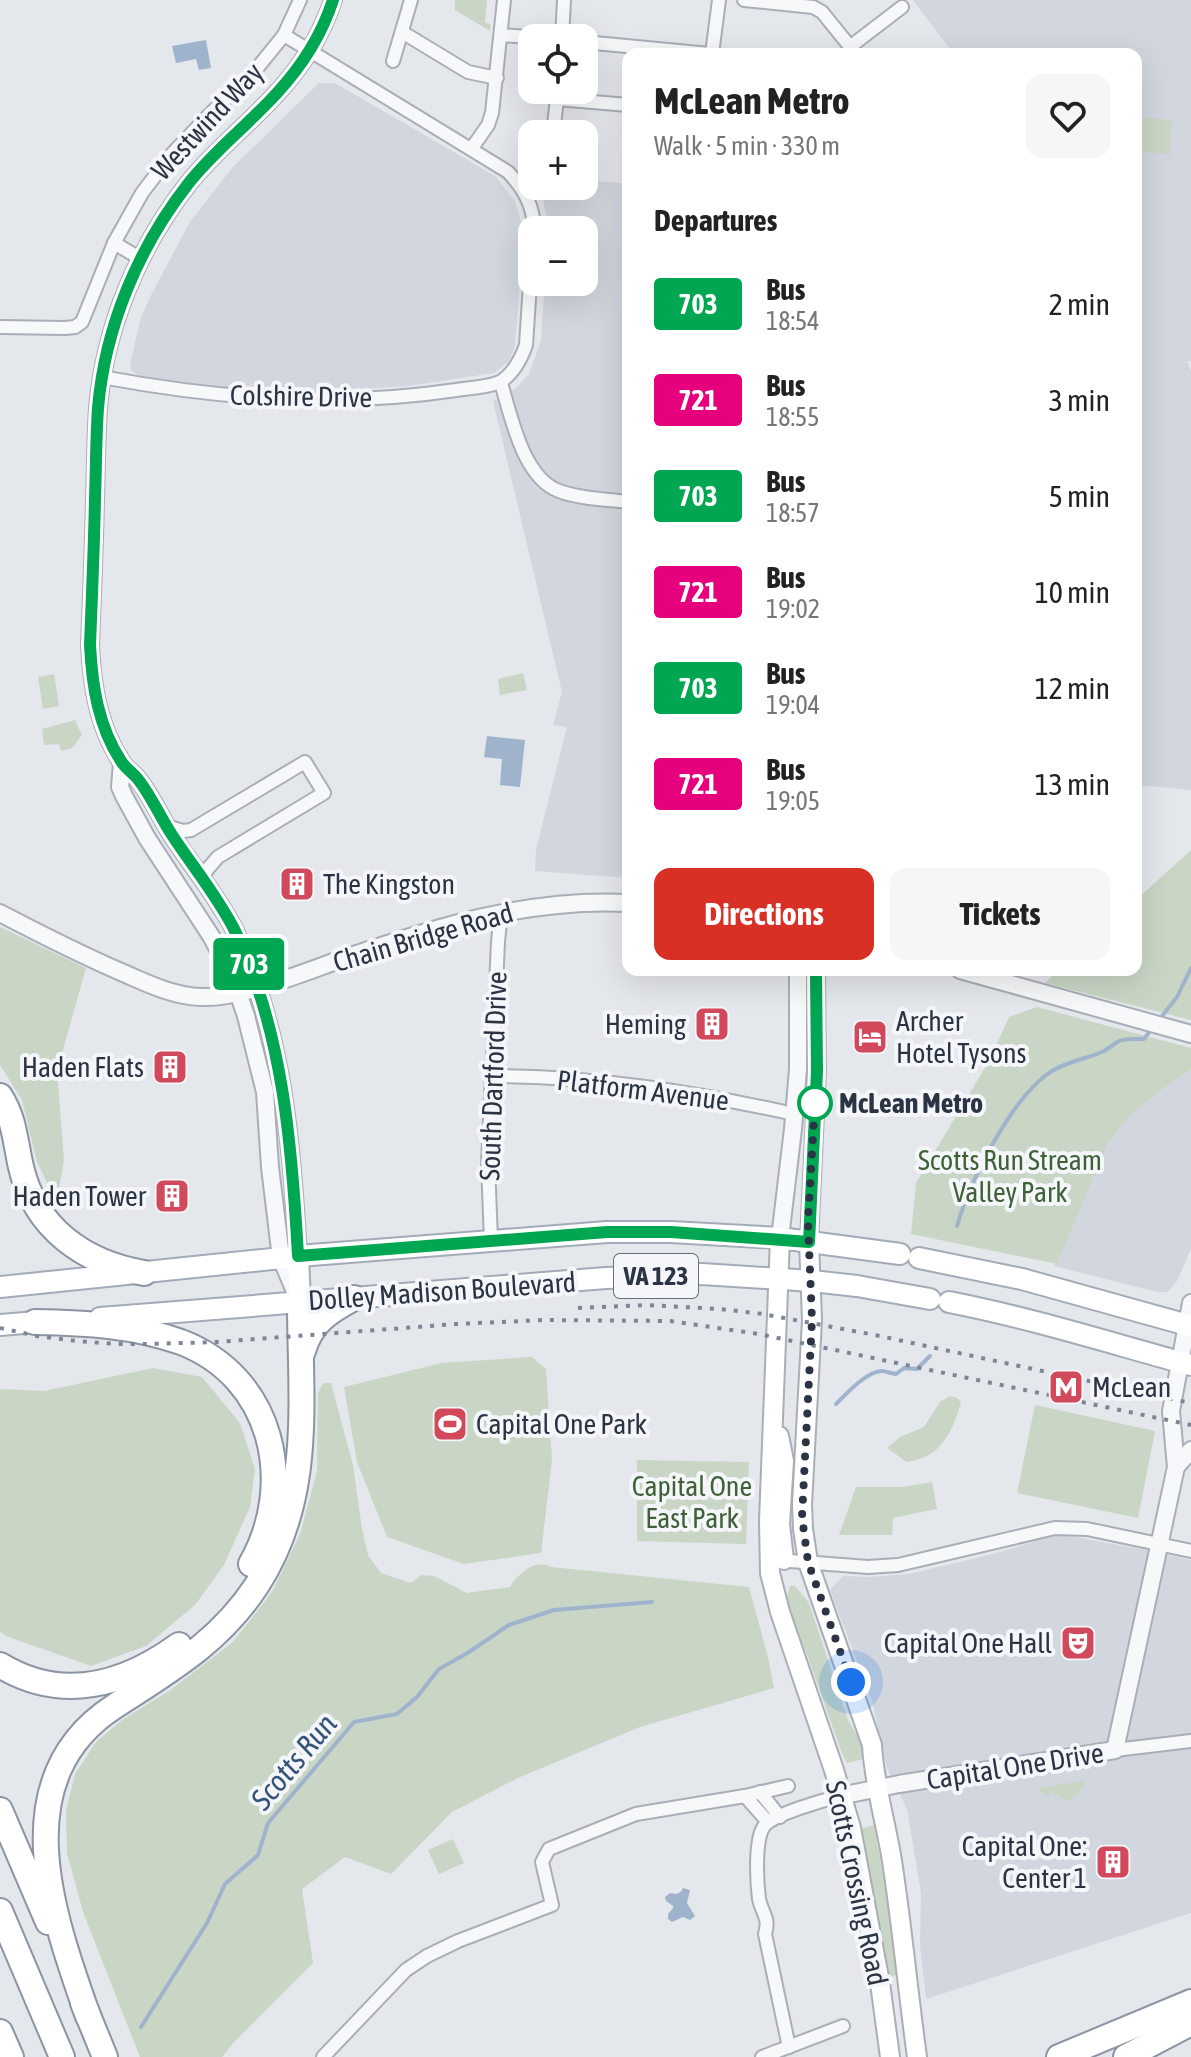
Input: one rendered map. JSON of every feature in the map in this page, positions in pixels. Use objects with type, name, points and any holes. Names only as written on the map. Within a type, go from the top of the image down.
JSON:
[{"type":"highway","points":[[0,1096],[15,1131],[28,1190],[49,1224],[94,1258],[144,1273]]},
{"type":"highway","points":[[300,1365],[307,1337],[314,1326],[331,1310],[354,1298]]},
{"type":"highway","points":[[88,2016],[59,1924],[48,1869],[46,1817],[55,1775],[76,1739],[90,1724],[214,1637],[243,1605],[274,1555],[293,1505],[300,1457],[300,1302]]},
{"type":"highway","points":[[0,1665],[40,1683],[76,1687],[120,1677],[165,1655],[214,1614],[248,1570],[264,1534],[274,1492],[272,1452],[264,1424],[247,1392],[217,1362],[183,1343],[126,1327],[35,1322]]},
{"type":"highway","points":[[0,1810],[105,2057]]},
{"type":"highway","points":[[0,1911],[62,2057]]},
{"type":"highway","points":[[1059,2057],[1191,2002]]},
{"type":"highway","points":[[1126,2057],[1191,2023]]},
{"type":"highway","points":[[0,2032],[11,2057]]},
{"type":"highway","points":[[1155,2057],[1191,2039]]},
{"type":"main road","name":"Dolley Madison Boulevard","points":[[0,1287],[289,1257],[623,1232],[671,1232],[780,1238],[910,1256],[1022,1279],[1189,1326]]},
{"type":"main road","name":"Scotts Crossing Road","points":[[780,1238],[769,1521],[776,1560],[774,1592],[851,1828],[890,2057]]},
{"type":"main road","name":"Scotts Crossing Road","points":[[809,1242],[812,1320],[803,1529],[808,1562],[872,1745],[890,1850],[917,2057]]},
{"type":"main road","points":[[289,1257],[300,1302]]},
{"type":"main road","name":"Dolley Madison Boulevard","points":[[0,1325],[702,1274],[812,1281],[939,1300],[1057,1327],[1187,1362]]},
{"type":"street","name":"Westwind Way","points":[[0,327],[75,327],[82,322],[114,243],[142,193],[171,155],[254,72],[284,35],[300,0]]},
{"type":"street","points":[[289,1257],[284,1093],[273,1041],[256,987],[235,932],[138,778],[122,763],[99,714],[91,668],[98,407],[118,313],[141,259],[166,214],[210,159],[277,94],[309,51],[333,0]]},
{"type":"street","points":[[393,61],[411,0]]},
{"type":"street","points":[[472,148],[488,125],[492,113],[504,0]]},
{"type":"street","points":[[563,24],[564,0]]},
{"type":"street","points":[[712,48],[719,0]]},
{"type":"street","points":[[744,0],[813,7],[822,12],[852,48]]},
{"type":"street","points":[[856,48],[902,7]]},
{"type":"street","points":[[402,32],[468,72],[497,78]]},
{"type":"street","points":[[284,35],[508,172],[519,183],[533,216]]},
{"type":"street","points":[[501,35],[518,36]]},
{"type":"street","points":[[598,43],[648,48]]},
{"type":"street","points":[[598,101],[622,104]]},
{"type":"street","points":[[114,243],[141,259]]},
{"type":"street","points":[[529,296],[526,345],[515,369],[501,383],[523,451],[540,480],[557,491],[622,501]]},
{"type":"street","name":"Colshire Drive","points":[[102,377],[201,393],[307,400],[416,396],[501,383]]},
{"type":"street","points":[[166,826],[191,830],[305,762],[324,793],[214,861],[205,872],[205,883]]},
{"type":"street","points":[[122,763],[120,787],[211,936],[238,992],[258,1056],[265,1092],[270,1167],[289,1257]]},
{"type":"street","name":"Chain Bridge Road","points":[[0,913],[161,990],[216,997],[501,912],[582,901],[622,903]]},
{"type":"street","name":"South Dartford Drive","points":[[491,1241],[488,1163],[501,912]]},
{"type":"street","points":[[780,1238],[798,1069],[798,976]]},
{"type":"street","points":[[809,1242],[817,1071],[816,976]]},
{"type":"street","points":[[983,976],[1191,1034]]},
{"type":"street","name":"Platform Avenue","points":[[491,1076],[568,1078],[639,1085],[727,1099],[794,1114]]},
{"type":"street","points":[[1115,1750],[1176,1467],[1171,1411],[1187,1362],[1191,1303]]},
{"type":"street","points":[[1176,1467],[1191,1450]]},
{"type":"street","points":[[776,1560],[868,1567],[898,1565],[1055,1528],[1087,1529],[1191,1551]]},
{"type":"street","name":"Capital One Drive","points":[[840,1796],[1115,1750],[1191,1741]]},
{"type":"street","points":[[323,2057],[406,1970],[427,1956],[552,1905],[542,1862],[549,1849],[636,1814],[788,1786]]},
{"type":"street","points":[[760,1792],[774,1820]]},
{"type":"street","points":[[745,1796],[774,1820]]},
{"type":"street","points":[[789,2047],[765,1931],[768,1925],[761,1909],[758,1843],[763,1827],[774,1820],[840,1796]]},
{"type":"street","points":[[762,2057],[843,2026]]},
{"type":"shaded area","points":[[913,0],[1191,0],[1191,361],[1187,361],[1191,371],[1191,790],[1142,786],[1142,48],[949,48]]},
{"type":"shaded area","points":[[319,83],[335,83],[495,176],[515,201],[519,216],[519,296],[515,346],[509,361],[494,373],[408,386],[311,392],[211,387],[143,378],[132,371],[130,365],[140,321],[150,297],[190,222],[232,168]]},
{"type":"shaded area","points":[[598,181],[622,183],[622,878],[535,871],[536,849],[567,727],[553,725],[562,692],[493,401],[515,389],[529,374],[541,340],[544,296],[598,296],[598,216],[546,216],[543,200],[598,200]]},
{"type":"shaded area","points":[[1191,1055],[1191,1248],[1177,1281],[1168,1292],[1157,1292],[1054,1266],[1101,1132]]},
{"type":"shaded area","points":[[1059,1534],[1191,1560],[1191,1913],[926,1999],[920,1945],[921,1893],[907,1809],[887,1768],[872,1700],[830,1590],[843,1576],[909,1574]]},
{"type":"green space","points":[[455,0],[487,0],[485,23],[491,24],[490,31],[455,10]]},
{"type":"green space","points":[[1142,118],[1172,120],[1170,154],[1142,152]]},
{"type":"green space","points":[[523,673],[527,690],[500,695],[498,679]]},
{"type":"green space","points":[[54,674],[59,706],[43,709],[38,677]]},
{"type":"green space","points":[[75,720],[82,735],[72,748],[61,751],[59,744],[44,745],[42,729]]},
{"type":"green space","points":[[1191,850],[1191,1020],[1045,983],[1053,976],[1142,976],[1142,895]]},
{"type":"green space","points":[[0,927],[86,968],[57,1071],[64,1160],[58,1194],[51,1191],[37,1162],[22,1100],[0,1065]]},
{"type":"green space","name":"Scotts Run Stream Valley Park","points":[[1037,1007],[1191,1048],[1191,1069],[1131,1114],[1108,1142],[1057,1264],[911,1234],[916,1183],[989,1061],[1009,1017]]},
{"type":"green space","name":"Capital One Park","points":[[532,1357],[546,1369],[552,1460],[541,1553],[464,1564],[387,1537],[357,1462],[344,1387],[442,1363]]},
{"type":"green space","points":[[153,1368],[202,1377],[240,1423],[255,1469],[250,1507],[224,1565],[195,1605],[146,1646],[91,1666],[6,1636],[0,1631],[0,1389],[44,1391]]},
{"type":"green space","points":[[323,1383],[331,1383],[353,1465],[368,1555],[381,1573],[411,1583],[422,1575],[434,1576],[467,1593],[510,1587],[523,1572],[539,1564],[749,1587],[774,1688],[640,1727],[518,1778],[452,1812],[391,1874],[345,1857],[302,1889],[313,1963],[222,2057],[140,2057],[83,1912],[67,1853],[66,1811],[75,1774],[96,1742],[122,1720],[169,1691],[233,1642],[272,1592],[300,1534],[317,1471],[318,1393]]},
{"type":"green space","points":[[950,1396],[961,1402],[949,1433],[937,1449],[907,1462],[887,1448],[900,1437],[924,1427],[940,1402]]},
{"type":"green space","points":[[1035,1405],[1155,1431],[1138,1518],[1017,1493]]},
{"type":"green space","name":"Capital One East Park","points":[[637,1460],[749,1462],[746,1544],[637,1541]]},
{"type":"green space","points":[[932,1482],[937,1509],[893,1518],[892,1535],[839,1535],[856,1487],[903,1487]]},
{"type":"green space","points":[[790,1586],[795,1586],[809,1603],[848,1720],[865,1749],[864,1759],[847,1763],[843,1756],[806,1652],[788,1618],[786,1601]]},
{"type":"green space","points":[[1081,1781],[1084,1787],[1069,1802],[1052,1792],[1048,1796],[1038,1788]]},
{"type":"green space","points":[[874,1825],[899,1974],[886,1979],[863,1864],[860,1829]]},
{"type":"green space","points":[[453,1839],[464,1863],[439,1874],[428,1850]]},
{"type":"water","points":[[206,40],[211,68],[199,70],[196,59],[176,63],[172,46]]},
{"type":"water","points":[[487,736],[525,740],[520,787],[500,785],[502,759],[484,757]]},
{"type":"water","points":[[683,1888],[690,1890],[687,1903],[695,1916],[690,1920],[683,1917],[672,1922],[668,1914],[673,1906],[665,1897],[670,1893],[679,1893]]},
{"type":"waterway","name":"Scotts Run","points":[[1159,1020],[1177,997],[1191,968]]},
{"type":"waterway","name":"Scotts Run","points":[[957,1226],[994,1141],[1022,1099],[1037,1083],[1052,1071],[1104,1051],[1119,1041],[1144,1039],[1153,1027]]},
{"type":"waterway","name":"Scotts Run","points":[[836,1404],[870,1375],[882,1371],[896,1374],[904,1368],[917,1369],[930,1356]]},
{"type":"waterway","name":"Scotts Run","points":[[141,2027],[207,1923],[225,1884],[258,1855],[268,1823],[354,1722],[397,1714],[417,1697],[439,1669],[509,1625],[554,1610],[652,1602]]},
{"type":"railway","points":[[578,1308],[647,1305],[763,1314],[1191,1403]]},
{"type":"railway","points":[[0,1328],[76,1341],[148,1344],[544,1320],[670,1321],[759,1334],[1191,1425]]},
{"type":"bus line","name":"703","points":[[333,0],[322,28],[295,73],[210,159],[166,214],[141,259],[118,313],[108,347],[98,407],[90,645],[92,678],[99,714],[106,731],[122,763],[138,778],[173,837],[217,900],[251,970],[273,1041],[284,1093],[298,1256],[607,1232],[738,1235],[809,1242],[817,1071],[816,976]]},
{"type":"place","name":"The Kingston","points":[[297,884]]},
{"type":"place","name":"Heming","points":[[712,1024]]},
{"type":"place","name":"Archer Hotel Tysons","points":[[870,1037]]},
{"type":"place","name":"Haden Flats","points":[[170,1067]]},
{"type":"place","name":"McLean Metro","points":[[815,1103]]},
{"type":"place","name":"Haden Tower","points":[[172,1196]]},
{"type":"place","name":"McLean","points":[[1066,1387]]},
{"type":"place","name":"Capital One Park","points":[[450,1424]]},
{"type":"place","name":"Capital One Hall","points":[[1078,1643]]},
{"type":"place","name":"Capital One: Center 1","points":[[1113,1862]]},
{"type":"route","points":[[815,1103],[815,1100],[808,1221],[812,1320],[802,1517],[808,1562],[851,1682]]}]
